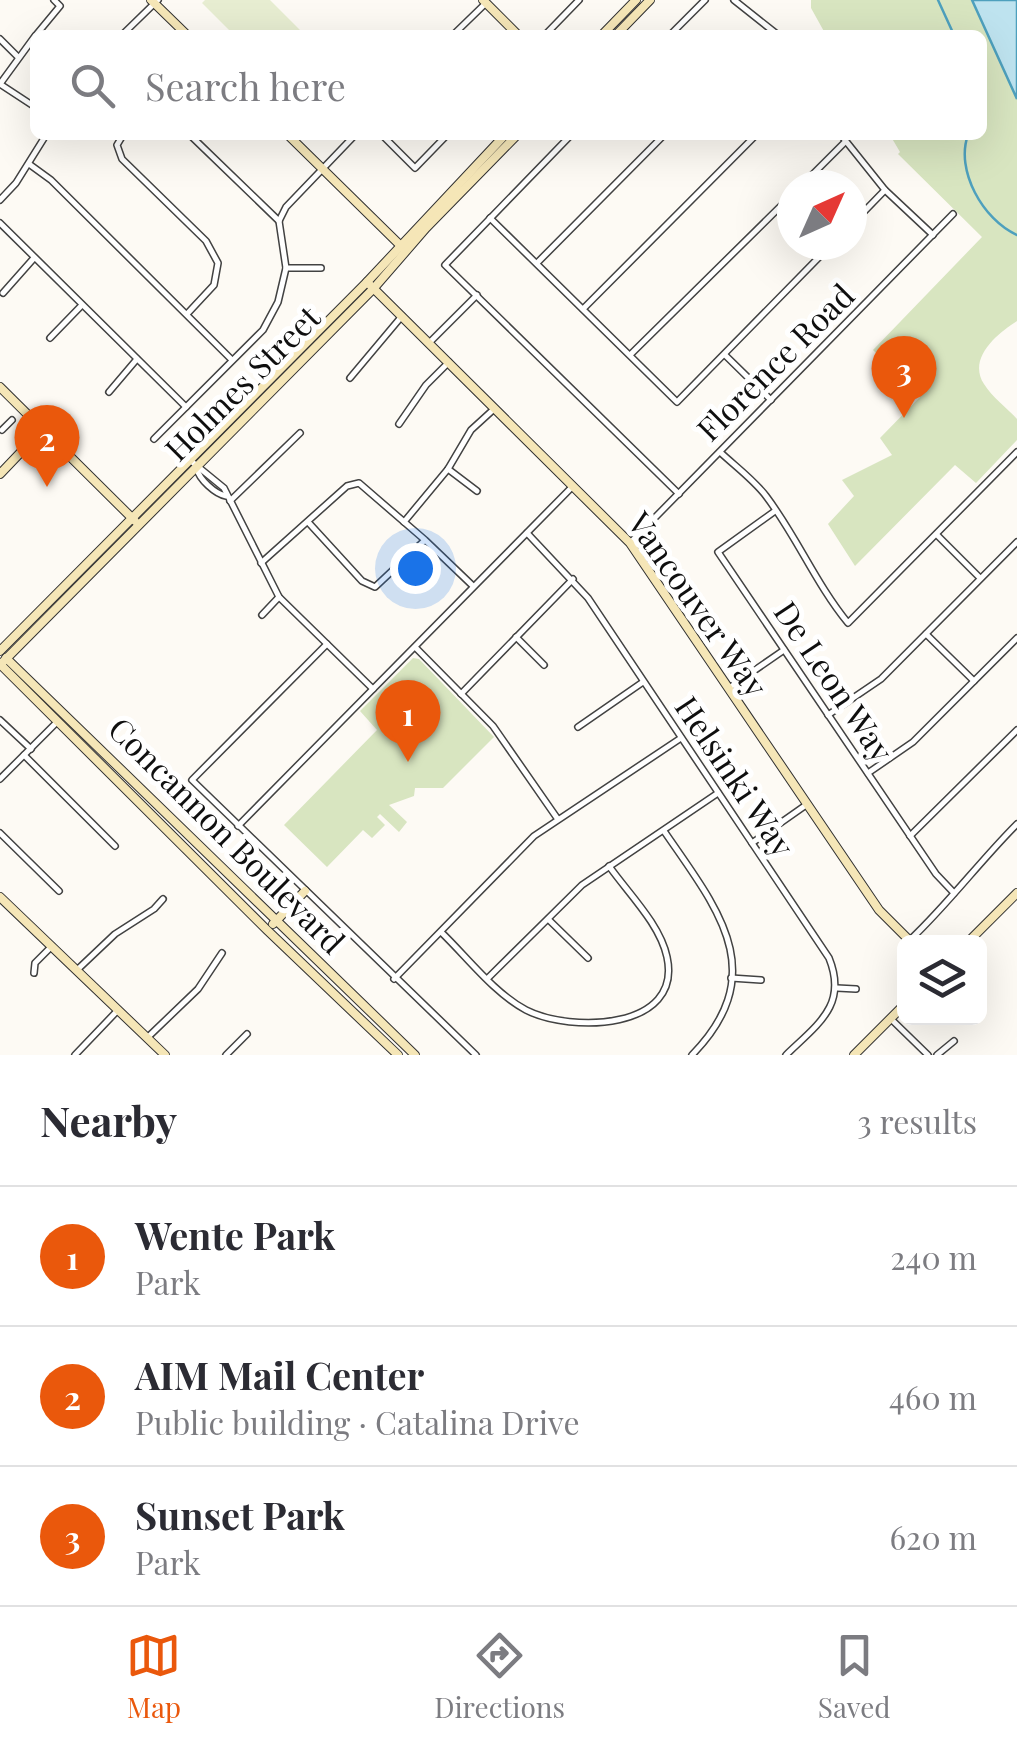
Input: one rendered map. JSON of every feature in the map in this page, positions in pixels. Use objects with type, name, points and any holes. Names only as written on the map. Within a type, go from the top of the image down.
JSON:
[{"type":"main road","points":[[607,30],[636,0]]},
{"type":"main road","points":[[621,30],[650,0]]},
{"type":"main road","points":[[154,1],[182,30]]},
{"type":"main road","points":[[485,1],[513,30]]},
{"type":"main road","points":[[293,140],[403,248]]},
{"type":"main road","name":"Holmes Street","points":[[1,660],[370,285],[500,140]]},
{"type":"main road","name":"Holmes Street","points":[[403,248],[512,140]]},
{"type":"main road","name":"Vancouver Way","points":[[370,285],[630,543],[806,805],[880,910],[903,935]]},
{"type":"main road","points":[[0,387],[136,522]]},
{"type":"main road","points":[[0,474],[43,429]]},
{"type":"main road","name":"Concannon Boulevard","points":[[1,660],[66,713],[415,1055]]},
{"type":"main road","name":"Concannon Boulevard","points":[[1,660],[267,930],[398,1055]]},
{"type":"main road","points":[[267,930],[305,891]]},
{"type":"main road","points":[[975,935],[1017,893]]},
{"type":"main road","points":[[0,896],[165,1055]]},
{"type":"main road","points":[[854,1055],[897,1012]]},
{"type":"street","points":[[41,30],[60,6],[54,0]]},
{"type":"street","points":[[550,30],[578,0]]},
{"type":"street","points":[[677,30],[705,0]]},
{"type":"street","points":[[734,0],[772,30]]},
{"type":"street","points":[[127,30],[154,1]]},
{"type":"street","points":[[459,30],[485,1]]},
{"type":"street","points":[[0,39],[18,57]]},
{"type":"street","points":[[30,43],[0,84],[30,104]]},
{"type":"street","points":[[0,200],[43,140]]},
{"type":"street","points":[[120,140],[117,145],[122,159],[214,250],[218,275],[214,285],[187,314]]},
{"type":"street","points":[[154,439],[263,330],[278,302],[286,268],[279,222],[195,140]]},
{"type":"street","points":[[279,222],[294,197],[350,140]]},
{"type":"street","points":[[387,140],[415,168],[442,140]]},
{"type":"street","points":[[566,140],[445,265],[678,494]]},
{"type":"street","points":[[537,263],[659,140]]},
{"type":"street","points":[[583,309],[751,140]]},
{"type":"street","points":[[817,170],[845,142],[885,190],[933,235]]},
{"type":"street","points":[[29,164],[51,180],[232,360]]},
{"type":"street","points":[[867,209],[885,190]]},
{"type":"street","points":[[630,355],[777,210]]},
{"type":"street","name":"Florence Road","points":[[630,543],[954,214]]},
{"type":"street","points":[[490,218],[677,402],[817,260]]},
{"type":"street","points":[[0,224],[186,407]]},
{"type":"street","points":[[2,292],[34,258]]},
{"type":"street","points":[[286,268],[322,268]]},
{"type":"street","points":[[429,342],[476,295]]},
{"type":"street","points":[[50,338],[82,305]]},
{"type":"street","points":[[350,378],[402,316]]},
{"type":"street","points":[[725,354],[770,400]]},
{"type":"street","points":[[109,392],[137,359]]},
{"type":"street","points":[[398,424],[426,385],[449,362]]},
{"type":"street","points":[[404,522],[448,469],[472,430],[494,408]]},
{"type":"street","points":[[1,431],[12,420]]},
{"type":"street","points":[[228,498],[300,432]]},
{"type":"street","points":[[720,452],[765,495],[802,549],[830,602],[848,623],[1017,452]]},
{"type":"street","points":[[194,463],[224,488],[279,597],[373,689]]},
{"type":"street","points":[[448,469],[477,491]]},
{"type":"street","points":[[261,563],[348,486],[359,483],[474,587]]},
{"type":"street","points":[[238,826],[573,486]]},
{"type":"street","name":"De Leon Way","points":[[775,511],[718,552],[936,874],[954,892]]},
{"type":"street","points":[[308,522],[362,581],[375,587],[425,540]]},
{"type":"street","name":"Helsinki Way","points":[[527,532],[574,580],[829,958],[837,988]]},
{"type":"street","points":[[938,536],[980,578]]},
{"type":"street","points":[[828,715],[882,679],[1017,542]]},
{"type":"street","points":[[461,694],[574,580]]},
{"type":"street","points":[[262,615],[279,597]]},
{"type":"street","points":[[926,634],[974,681]]},
{"type":"street","points":[[516,637],[544,665]]},
{"type":"street","points":[[868,774],[913,742],[1017,638]]},
{"type":"street","points":[[327,644],[192,780],[476,1055]]},
{"type":"street","points":[[416,648],[493,726],[558,819]]},
{"type":"street","points":[[728,689],[784,650]]},
{"type":"street","points":[[578,726],[643,682]]},
{"type":"street","points":[[0,779],[66,713]]},
{"type":"street","points":[[0,720],[30,749]]},
{"type":"street","points":[[910,836],[1017,730]]},
{"type":"street","points":[[394,979],[534,836],[681,738]]},
{"type":"street","points":[[24,755],[115,846]]},
{"type":"street","points":[[488,978],[582,885],[718,792]]},
{"type":"street","points":[[752,843],[806,805]]},
{"type":"street","points":[[916,935],[1017,824]]},
{"type":"street","points":[[664,831],[717,909],[730,938],[731,978],[726,1008],[709,1038],[692,1055]]},
{"type":"street","points":[[0,833],[59,891]]},
{"type":"street","points":[[442,932],[528,1011],[562,1024],[597,1025],[626,1018],[652,1004],[664,990],[669,972],[660,938],[609,866]]},
{"type":"street","points":[[77,970],[115,934],[154,910],[163,899]]},
{"type":"street","points":[[549,920],[588,958]]},
{"type":"street","points":[[34,973],[35,963],[52,946]]},
{"type":"street","points":[[147,1038],[198,989],[222,953]]},
{"type":"street","points":[[731,978],[761,980]]},
{"type":"street","points":[[786,1055],[824,1018],[837,988],[856,989]]},
{"type":"street","points":[[74,1055],[118,1010]]},
{"type":"street","points":[[891,1018],[928,1055]]},
{"type":"street","points":[[226,1055],[247,1034]]},
{"type":"street","points":[[937,1055],[954,1040]]},
{"type":"green space","points":[[270,0],[300,30],[229,30],[202,3]]},
{"type":"green space","points":[[811,0],[1017,0],[1017,321],[987,347],[979,365],[987,389],[1017,419],[1017,440],[976,483],[955,465],[855,566],[828,524],[854,496],[842,480],[892,455],[880,438],[920,397],[873,350],[982,237],[898,154],[893,140],[987,140],[987,30],[823,30],[811,8]]},
{"type":"green space","points":[[413,658],[419,659],[494,737],[443,788],[415,788],[414,796],[389,805],[407,822],[399,832],[380,814],[377,817],[385,825],[372,838],[363,830],[327,867],[284,825],[377,730],[360,711]]},
{"type":"water","points":[[972,0],[1017,0],[1017,99],[987,30]]},
{"type":"waterway","points":[[938,0],[952,30]]},
{"type":"waterway","points":[[967,140],[965,163],[975,192],[993,218],[1017,235]]},
{"type":"place","name":"Sunset Park","points":[[904,418]]},
{"type":"place","name":"AIM Mail Center","points":[[47,487]]},
{"type":"place","name":"Wente Park","points":[[408,762]]}]
